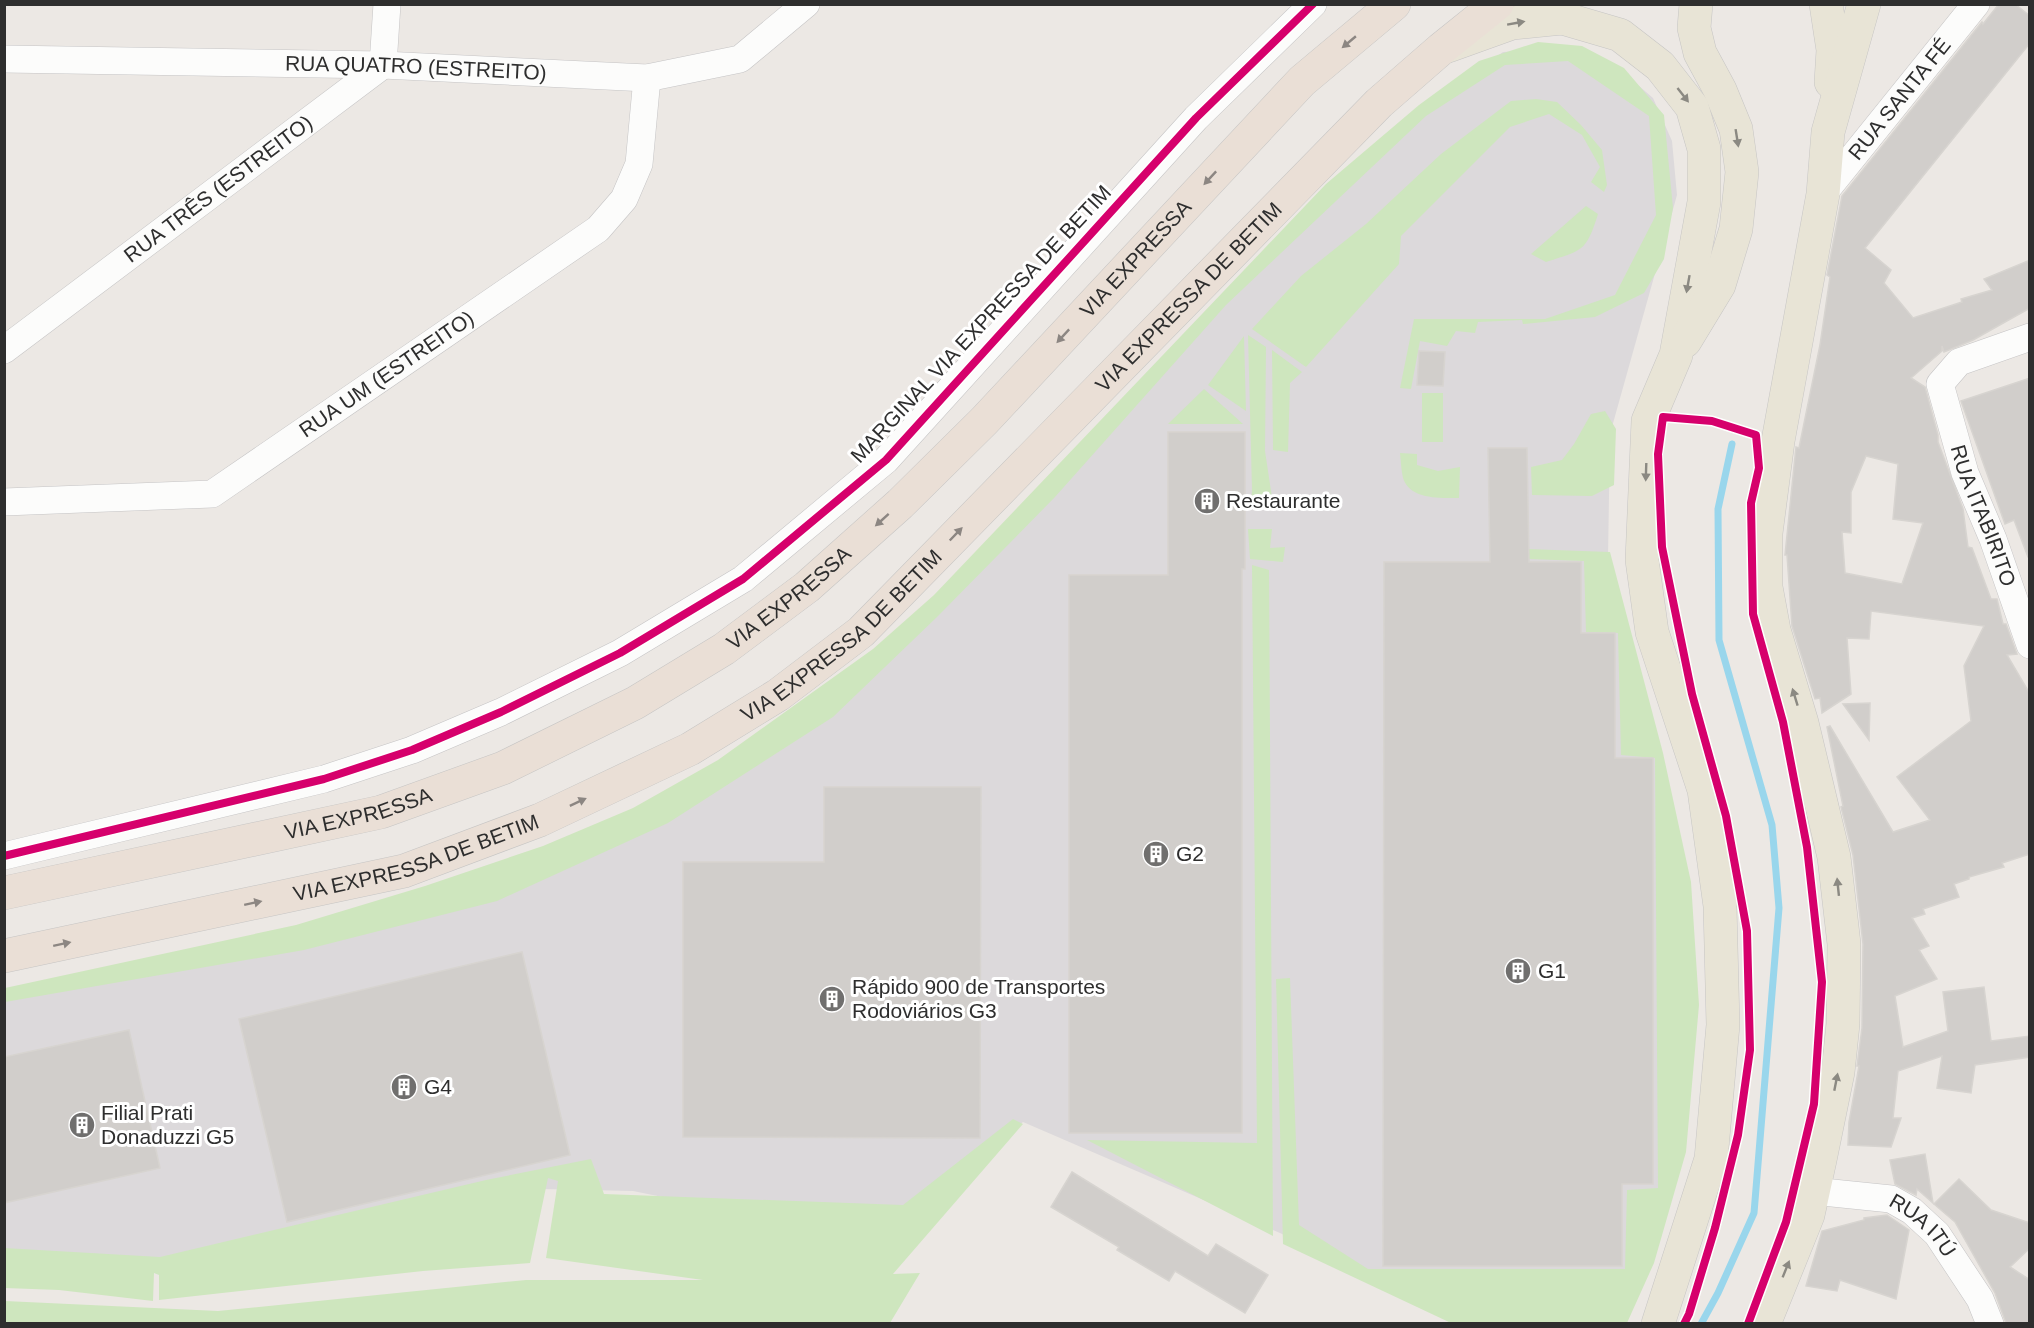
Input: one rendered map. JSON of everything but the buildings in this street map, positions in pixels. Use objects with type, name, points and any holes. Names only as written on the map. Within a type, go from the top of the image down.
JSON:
[{"type":"highway","name":"VIA EXPRESSA","points":[[4,893],[381,812],[503,768],[635,703],[724,649],[807,587],[900,504],[984,421],[1302,81],[1394,4]]},
{"type":"highway","name":"VIA EXPRESSA DE BETIM","points":[[4,956],[404,871],[540,820],[690,749],[778,695],[861,632],[1379,104],[1441,49],[1497,4]]},
{"type":"main road","points":[[1658,1323],[1711,1159],[1723,1025],[1720,906],[1704,790],[1652,632],[1642,560],[1648,421],[1676,355],[1719,285],[1736,229],[1742,172],[1736,129],[1720,90],[1700,53],[1694,28],[1696,4]]},
{"type":"main road","points":[[1764,1323],[1808,1215],[1838,1072],[1843,1024],[1844,944],[1834,857],[1803,723],[1774,630],[1766,587],[1766,533],[1778,441],[1823,194],[1833,50],[1826,4]]},
{"type":"main road","points":[[1828,132],[1864,4]]},
{"type":"main road","points":[[1441,49],[1512,23],[1562,18],[1620,35],[1660,66],[1692,107],[1704,150],[1704,202],[1676,355]]},
{"type":"street","points":[[383,65],[387,4]]},
{"type":"street","name":"RUA QUATRO (ESTREITO)","points":[[4,59],[383,65],[647,78],[740,59],[806,4]]},
{"type":"street","name":"MARGINAL VIA EXPRESSA DE BETIM","points":[[4,856],[324,779],[412,750],[501,712],[620,653],[743,579],[886,460],[1196,118],[1313,4]]},
{"type":"street","name":"RUA SANTA FÉ","points":[[1823,194],[1976,4]]},
{"type":"street","name":"RUA TRÊS (ESTREITO)","points":[[4,350],[383,65]]},
{"type":"street","name":"RUA UM (ESTREITO)","points":[[4,502],[212,494],[598,229],[624,199],[639,164],[647,78]]},
{"type":"street","name":"RUA ITABIRITO","points":[[2030,337],[1959,362],[1940,384],[1965,473],[2023,603],[2030,645]]},
{"type":"street","name":"RUA ITÚ","points":[[1813,1191],[1891,1199],[1912,1210],[1937,1234],[1980,1299],[1990,1323]]},
{"type":"shaded area","points":[[1562,49],[1611,62],[1653,98],[1672,141],[1677,195],[1610,434],[1608,558],[1658,757],[1673,1149],[1620,1323],[1468,1323],[1280,1233],[1023,1122],[881,1241],[633,1191],[497,1188],[163,1270],[5,1259],[4,993],[289,933],[540,857],[713,773],[900,636],[1223,299],[1432,102],[1503,52]]},
{"type":"green space","points":[[1538,42],[1582,46],[1624,68],[1664,115],[1673,208],[1664,259],[1644,293],[1595,317],[1523,324],[1522,320],[1478,322],[1475,333],[1456,331],[1447,346],[1420,341],[1411,389],[1400,388],[1414,319],[1545,319],[1615,295],[1656,215],[1649,116],[1568,61],[1505,65],[1426,116],[1226,305],[1055,497],[937,617],[833,717],[668,823],[497,901],[304,950],[5,1002],[5,988],[296,925],[425,886],[543,846],[633,808],[718,760],[873,649],[934,595],[1326,184],[1419,105],[1479,61]]},
{"type":"green space","points":[[1536,99],[1557,102],[1602,150],[1607,185],[1604,192],[1591,182],[1600,167],[1582,135],[1549,114],[1510,127],[1401,236],[1399,264],[1306,367],[1252,329],[1301,276],[1366,224],[1441,154],[1511,101]]},
{"type":"green space","points":[[1586,206],[1598,214],[1590,236],[1581,248],[1576,252],[1546,262],[1531,254]]},
{"type":"green space","points":[[1248,335],[1266,347],[1265,451],[1273,504],[1251,503]]},
{"type":"green space","points":[[1244,336],[1246,411],[1208,385]]},
{"type":"green space","points":[[1272,350],[1302,372],[1290,383],[1288,452],[1273,450]]},
{"type":"green space","points":[[1204,389],[1243,424],[1168,424]]},
{"type":"green space","points":[[1422,393],[1443,393],[1443,442],[1422,442]]},
{"type":"green space","points":[[1605,411],[1616,429],[1614,485],[1592,496],[1532,495],[1531,467],[1562,460],[1591,414]]},
{"type":"green space","points":[[1400,453],[1417,454],[1417,465],[1438,471],[1460,467],[1459,498],[1427,496],[1412,490],[1403,478]]},
{"type":"green space","points":[[1248,529],[1272,529],[1270,548],[1285,547],[1283,562],[1250,559]]},
{"type":"green space","points":[[1527,549],[1610,552],[1663,753],[1691,882],[1699,1005],[1686,1152],[1654,1263],[1627,1323],[1451,1323],[1283,1244],[1276,979],[1290,978],[1299,1225],[1368,1269],[1625,1269],[1627,1190],[1658,1188],[1655,758],[1621,755],[1618,633],[1586,632],[1584,561],[1528,559]]},
{"type":"green space","points":[[1252,565],[1269,570],[1273,1236],[1087,1140],[1257,1143]]},
{"type":"green space","points":[[1013,1119],[1023,1124],[893,1274],[920,1273],[890,1323],[5,1323],[5,1301],[218,1311],[526,1280],[703,1280],[546,1258],[558,1181],[548,1178],[530,1263],[423,1271],[159,1300],[159,1275],[154,1273],[153,1301],[59,1290],[5,1288],[4,1248],[160,1257],[486,1180],[591,1159],[604,1194],[903,1205]]},
{"type":"waterway","points":[[1701,1324],[1718,1293],[1754,1213],[1779,908],[1772,825],[1719,640],[1718,509],[1732,444]]},
{"type":"cycle path","points":[[4,856],[324,779],[412,750],[501,712],[620,653],[743,579],[886,460],[1196,118],[1313,4]]},
{"type":"cycle path","points":[[1684,1324],[1715,1228],[1738,1135],[1750,1050],[1747,931],[1726,816],[1692,694],[1662,547],[1658,454],[1663,417],[1712,421],[1756,435],[1759,468],[1751,503],[1753,614],[1783,722],[1807,847],[1822,982],[1814,1104],[1786,1222],[1748,1324]]},
{"type":"place","name":"Restaurante","points":[[1207,501]]},
{"type":"place","name":"G2","points":[[1156,854]]},
{"type":"place","name":"G1","points":[[1518,971]]},
{"type":"place","name":"Rápido 900 de Transportes Rodoviários G3","points":[[832,999]]},
{"type":"place","name":"G4","points":[[404,1087]]},
{"type":"place","name":"Filial Prati Donaduzzi G5","points":[[82,1125]]}]
